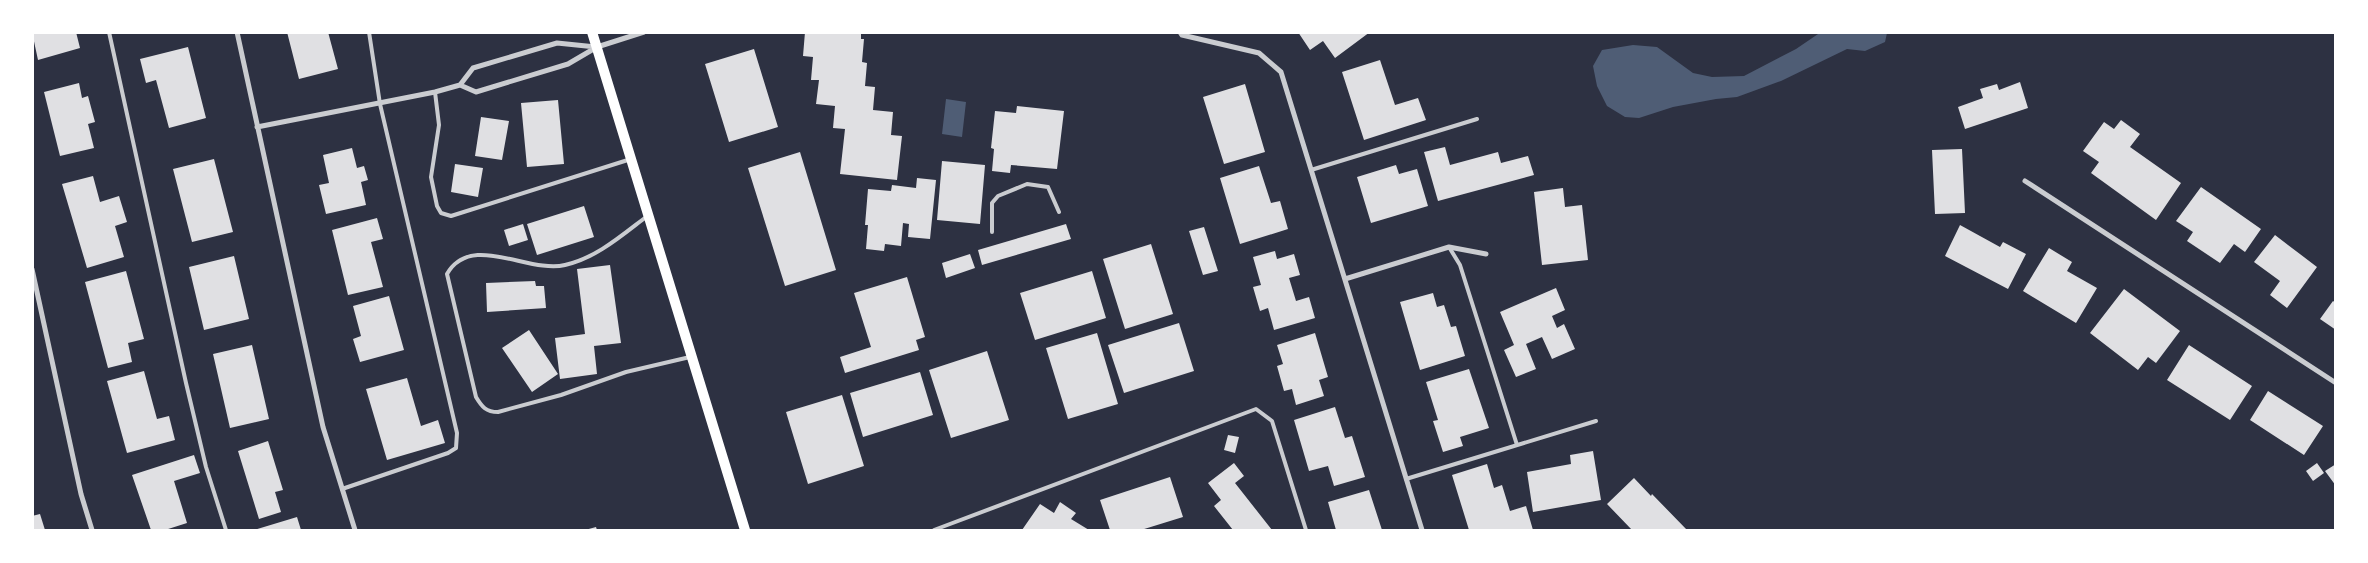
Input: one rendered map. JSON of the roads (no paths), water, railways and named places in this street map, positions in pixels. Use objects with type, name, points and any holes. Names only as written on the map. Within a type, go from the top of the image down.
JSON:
[{"type":"main road","points":[[592,32],[745,530]]},
{"type":"street","points":[[237,32],[323,427],[355,530]]},
{"type":"street","points":[[460,85],[476,92],[568,64],[597,47],[644,32]]},
{"type":"street","points":[[1180,32],[1182,35],[1259,53],[1281,72],[1422,530]]},
{"type":"street","points":[[257,127],[435,92],[460,85],[473,68],[557,43],[597,47]]},
{"type":"street","points":[[2025,181],[2336,383]]},
{"type":"street","points":[[1344,279],[1448,247],[1486,254]]},
{"type":"street","points":[[32,269],[35,293],[81,494],[92,530]]},
{"type":"lane","points":[[109,32],[186,383],[206,468],[226,530]]},
{"type":"lane","points":[[342,489],[448,453],[456,448],[457,433],[380,104],[370,32]]},
{"type":"lane","points":[[435,92],[439,125],[431,177],[437,206],[441,213],[451,216],[631,159]]},
{"type":"lane","points":[[1311,170],[1477,119]]},
{"type":"lane","points":[[992,232],[992,203],[998,196],[1027,184],[1048,187],[1059,212]]},
{"type":"lane","points":[[648,216],[586,259],[566,265],[541,267],[513,258],[484,255],[470,257],[451,268],[447,274],[476,397],[489,412],[498,412],[561,395],[626,372],[691,356]]},
{"type":"lane","points":[[1448,247],[1460,265],[1517,445]]},
{"type":"lane","points":[[934,530],[1256,409],[1272,421],[1306,530]]},
{"type":"lane","points":[[1406,479],[1596,421]]},
{"type":"water","points":[[1821,32],[1887,33],[1885,42],[1865,51],[1847,49],[1781,81],[1737,97],[1673,107],[1639,118],[1625,117],[1607,106],[1597,86],[1593,66],[1602,50],[1633,45],[1657,47],[1693,73],[1712,77],[1744,76],[1796,49]]},
{"type":"water","points":[[946,99],[966,102],[962,137],[942,134]]}]
